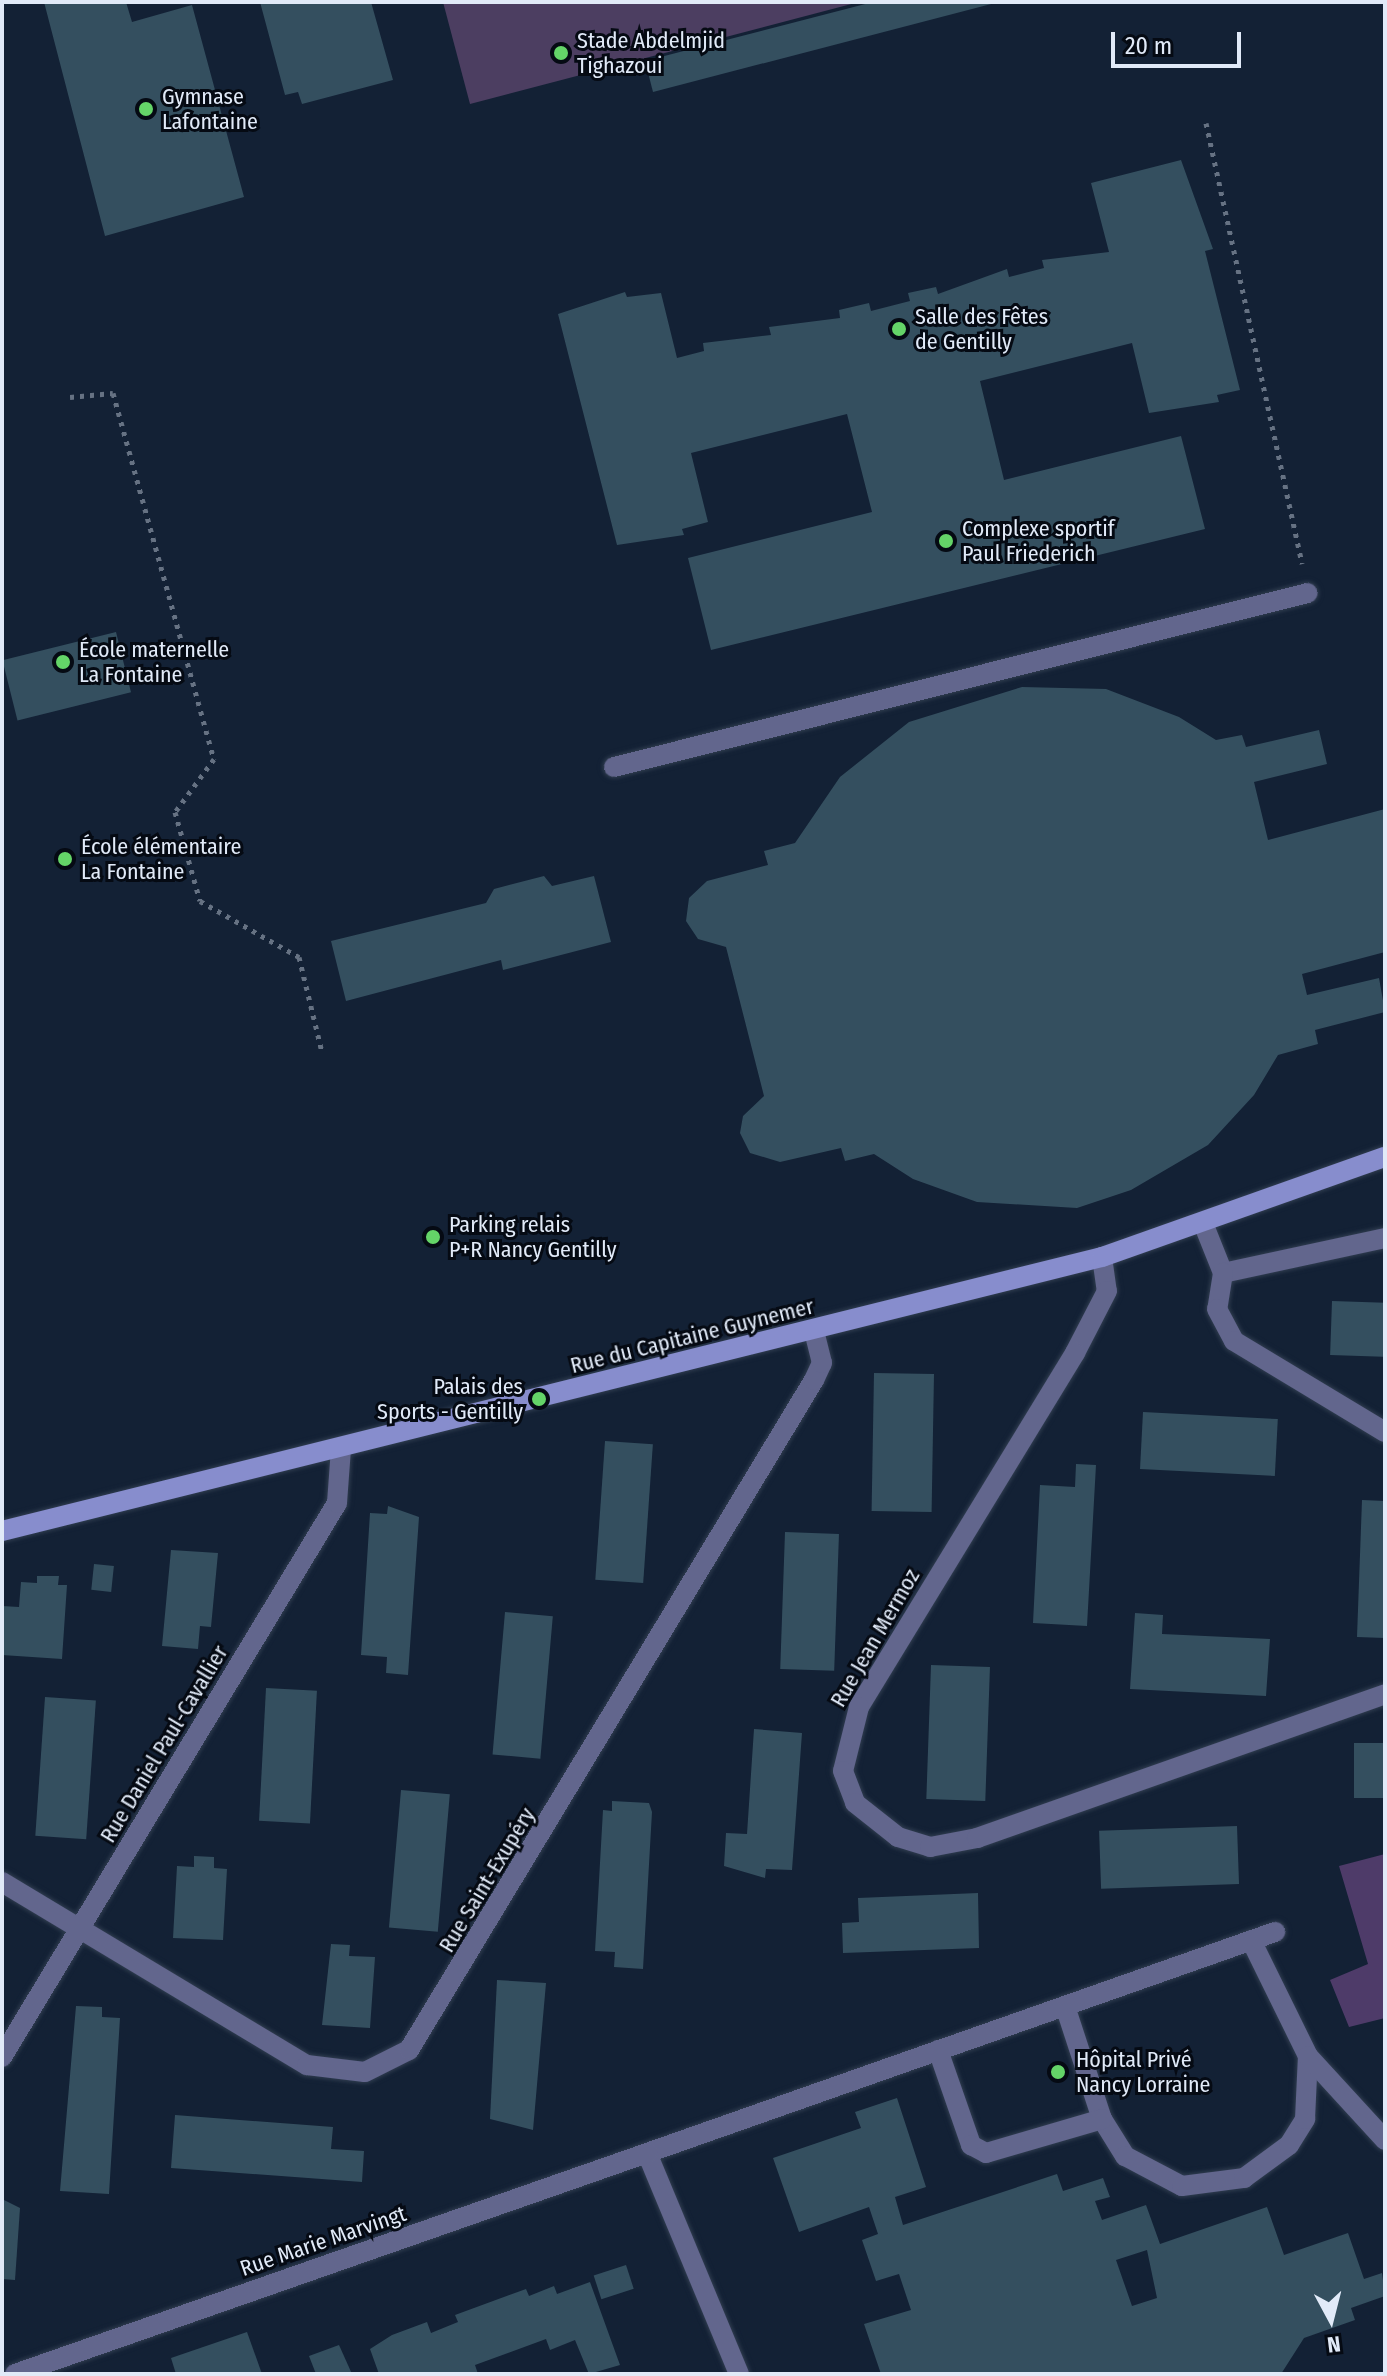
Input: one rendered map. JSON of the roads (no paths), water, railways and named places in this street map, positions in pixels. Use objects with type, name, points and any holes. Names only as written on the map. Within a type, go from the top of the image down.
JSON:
[{"type":"street","points":[[614,767],[1308,593]]},
{"type":"street","name":"Rue du Capitaine Guynemer","points":[[2,1531],[1102,1257],[1385,1157]]},
{"type":"street","points":[[1203,1223],[1223,1273],[1217,1309],[1234,1341],[1385,1432]]},
{"type":"street","points":[[1223,1273],[1385,1238]]},
{"type":"street","name":"Rue Jean Mermoz","points":[[1102,1257],[1107,1291],[1075,1353],[859,1707],[843,1771],[855,1803],[898,1837],[946,1844],[1385,1694]]},
{"type":"street","name":"Rue Saint-Exupéry","points":[[2,1882],[307,2065],[365,2072],[409,2050],[814,1380],[822,1363],[814,1330]]},
{"type":"street","name":"Rue Daniel Paul-Cavallier","points":[[2,2057],[337,1503],[341,1448]]},
{"type":"street","points":[[1275,1932],[1065,2006],[1102,2119],[1119,2150],[1153,2176],[1182,2186],[1244,2178],[1289,2145],[1305,2119],[1308,2056]]},
{"type":"street","points":[[1251,1940],[1308,2056],[1385,2140]]},
{"type":"street","name":"Rue Marie Marvingt","points":[[15,2374],[1065,2006]]},
{"type":"street","points":[[938,2050],[971,2145],[986,2153],[1102,2119]]},
{"type":"street","points":[[647,2153],[739,2374]]},
{"type":"place","name":"Stade Abdelmjid Tighazoui","points":[[561,53]]},
{"type":"place","name":"Gymnase Lafontaine","points":[[146,109]]},
{"type":"place","name":"Salle des Fêtes de Gentilly","points":[[899,329]]},
{"type":"place","name":"Complexe sportif Paul Friederich","points":[[946,541]]},
{"type":"place","name":"École maternelle La Fontaine","points":[[63,662]]},
{"type":"place","name":"École élémentaire La Fontaine","points":[[65,859]]},
{"type":"place","name":"Parking relais P+R Nancy Gentilly","points":[[433,1237]]},
{"type":"place","name":"Palais des Sports - Gentilly","points":[[539,1399]]},
{"type":"place","name":"Hôpital Privé Nancy Lorraine","points":[[1058,2072]]}]
